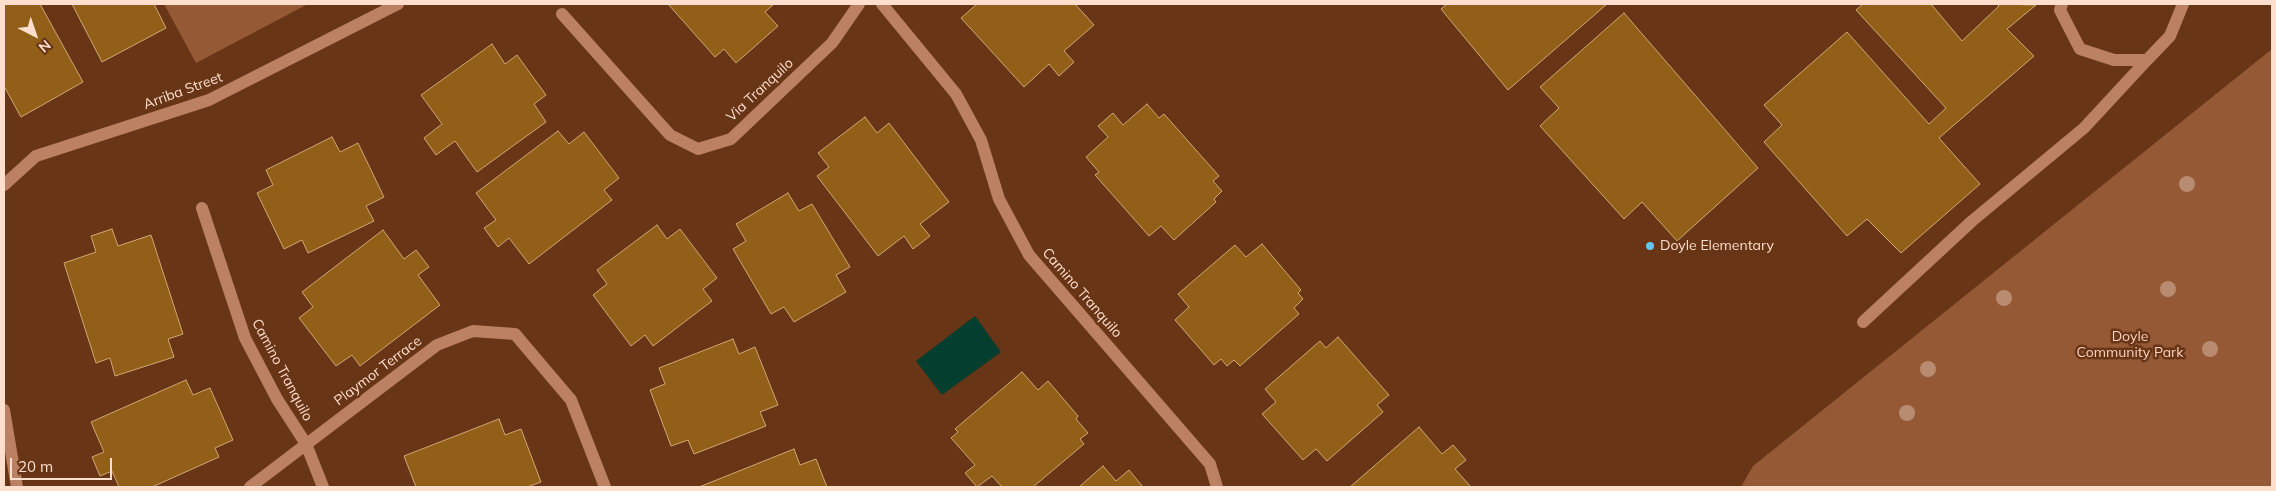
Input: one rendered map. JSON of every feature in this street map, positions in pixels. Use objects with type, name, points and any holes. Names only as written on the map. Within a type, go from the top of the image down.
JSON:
[{"type":"street","name":"Arriba Street","points":[[4,185],[36,156],[209,100],[398,4]]},
{"type":"street","name":"Via Tranquilo","points":[[562,14],[670,135],[698,149],[731,139],[832,43],[860,4]]},
{"type":"street","name":"Camino Tranquilo","points":[[882,4],[956,94],[982,140],[999,199],[1029,255],[1210,464],[1218,487]]},
{"type":"street","points":[[2062,4],[2060,10],[2080,49],[2114,60],[2147,60]]},
{"type":"street","points":[[1863,322],[1972,221],[2084,128],[2170,36],[2183,4]]},
{"type":"street","name":"Camino Tranquilo","points":[[202,208],[245,338],[278,399],[306,444],[323,487]]},
{"type":"street","name":"Playmor Terrace","points":[[250,487],[437,345],[473,331],[514,334],[571,400],[605,487]]},
{"type":"street","points":[[4,410],[18,487]]},
{"type":"green space","points":[[164,4],[308,4],[196,63]]},
{"type":"green space","name":"Doyle Community Park","points":[[2272,49],[2272,487],[1741,487],[1753,466]]},
{"type":"shaded area","points":[[975,316],[1001,352],[942,395],[916,361]]},
{"type":"building","points":[[4,4],[40,4],[83,82],[21,117],[4,86]]},
{"type":"building","points":[[72,4],[154,4],[166,28],[102,62]]},
{"type":"building","points":[[668,4],[774,4],[765,12],[778,26],[736,63],[724,49],[715,57]]},
{"type":"building","points":[[977,4],[1075,4],[1094,25],[1064,51],[1074,62],[1059,76],[1049,64],[1024,87],[961,18]]},
{"type":"building","points":[[1447,4],[1607,4],[1508,90],[1441,9]]},
{"type":"building","points":[[1863,4],[1931,4],[1962,41],[1999,6],[1997,4],[2036,5],[2007,29],[2034,56],[1939,138],[1980,184],[1901,253],[1867,219],[1847,236],[1764,142],[1782,125],[1764,105],[1847,32],[1929,124],[1946,108],[1856,10]]},
{"type":"building","points":[[1624,13],[1758,168],[1677,241],[1642,202],[1624,219],[1540,126],[1559,108],[1540,87]]},
{"type":"building","points":[[492,44],[505,64],[517,55],[546,95],[534,104],[546,122],[477,172],[455,141],[436,155],[424,138],[442,124],[421,95]]},
{"type":"building","points":[[1147,104],[1159,118],[1164,114],[1219,176],[1213,181],[1222,191],[1214,199],[1216,202],[1174,240],[1161,226],[1149,236],[1095,175],[1099,172],[1086,157],[1108,137],[1098,126],[1113,113],[1123,125]]},
{"type":"building","points":[[865,117],[877,133],[889,123],[949,202],[920,224],[930,236],[913,249],[904,236],[878,256],[817,176],[829,167],[818,153]]},
{"type":"building","points":[[558,131],[569,144],[584,132],[619,178],[604,190],[612,200],[529,264],[509,238],[498,247],[484,228],[496,220],[476,193]]},
{"type":"building","points":[[332,137],[340,152],[358,143],[384,197],[366,206],[374,221],[308,253],[302,240],[284,249],[257,193],[273,185],[266,170]]},
{"type":"building","points":[[788,193],[799,211],[812,204],[850,267],[836,275],[846,292],[794,322],[784,307],[771,314],[733,249],[746,241],[736,224]]},
{"type":"building","points":[[657,225],[667,239],[680,229],[717,278],[703,289],[712,301],[653,346],[645,335],[631,346],[593,295],[607,284],[597,270]]},
{"type":"building","points":[[112,229],[118,246],[151,235],[183,334],[168,339],[174,357],[115,376],[110,358],[96,363],[64,263],[96,252],[91,236]]},
{"type":"building","points":[[383,230],[404,259],[416,250],[429,267],[418,275],[440,305],[360,366],[352,355],[336,366],[299,318],[313,307],[302,292]]},
{"type":"building","points":[[1262,244],[1301,290],[1298,293],[1303,299],[1294,308],[1299,314],[1240,366],[1234,360],[1227,366],[1221,359],[1214,365],[1175,320],[1189,307],[1178,294],[1235,245],[1246,257]]},
{"type":"building","points":[[1338,337],[1389,395],[1377,405],[1383,412],[1327,461],[1316,449],[1303,460],[1262,414],[1276,402],[1265,389],[1320,341],[1326,348]]},
{"type":"building","points":[[733,339],[739,354],[755,347],[778,405],[760,412],[766,426],[694,454],[688,440],[671,446],[650,390],[665,384],[659,368]]},
{"type":"building","points":[[1022,372],[1038,390],[1048,381],[1078,416],[1076,419],[1088,433],[1080,439],[1084,444],[1033,487],[1002,487],[992,476],[977,487],[965,473],[975,465],[951,438],[958,432],[955,429]]},
{"type":"building","points":[[186,380],[193,395],[210,388],[233,440],[215,448],[219,457],[152,487],[119,487],[112,471],[100,476],[92,457],[104,452],[91,422]]},
{"type":"building","points":[[499,419],[505,435],[521,429],[541,482],[527,487],[416,487],[404,456]]},
{"type":"building","points":[[1419,427],[1442,454],[1453,445],[1466,460],[1455,469],[1471,487],[1350,487]]},
{"type":"building","points":[[794,449],[800,465],[816,459],[827,487],[699,487]]},
{"type":"building","points":[[1103,466],[1116,481],[1129,470],[1143,487],[1079,487]]},
{"type":"place","name":"Doyle Elementary","points":[[1650,246]]}]
